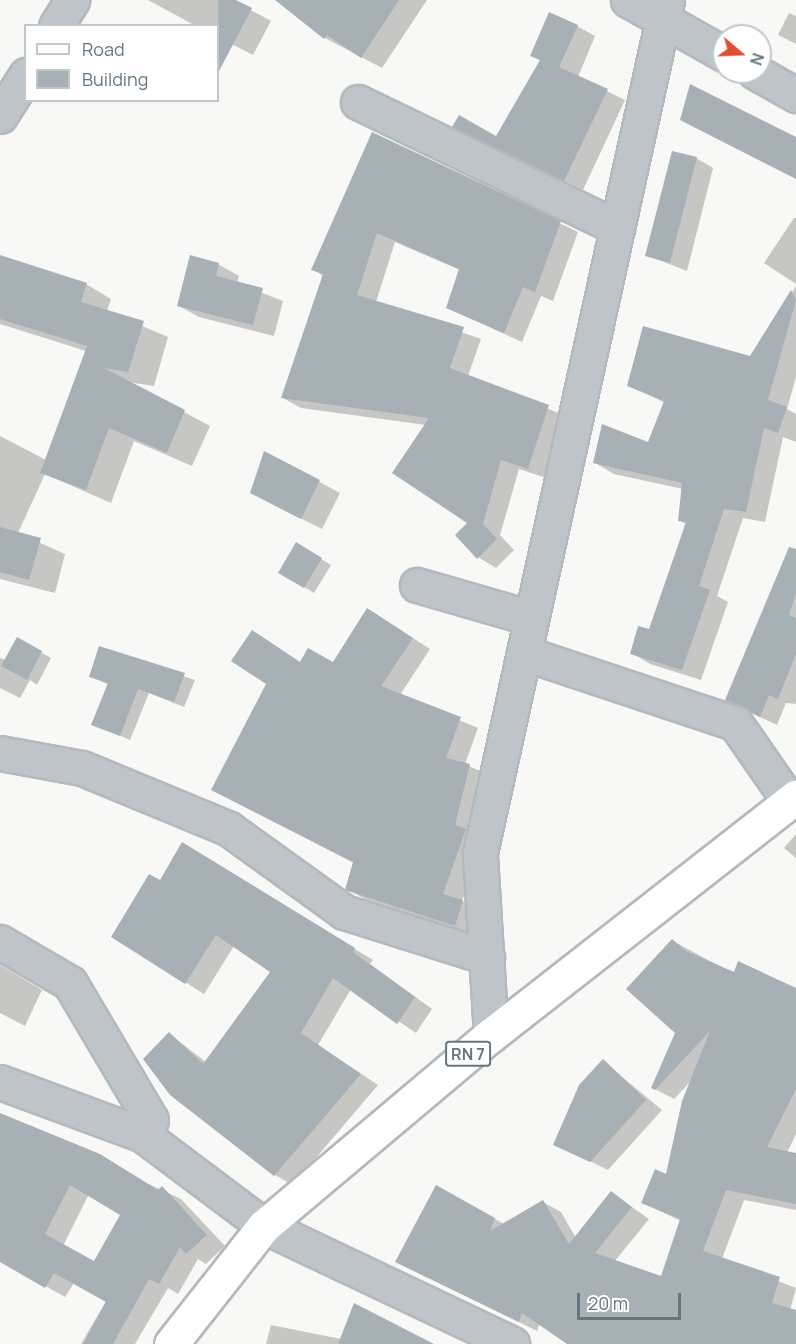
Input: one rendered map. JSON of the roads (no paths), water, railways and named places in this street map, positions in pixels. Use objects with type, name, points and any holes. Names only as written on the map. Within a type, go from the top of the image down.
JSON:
[{"type":"main road","name":"RN 7","points":[[171,1344],[264,1226],[491,1035],[793,800]]},
{"type":"street","points":[[57,24],[72,0]]},
{"type":"street","points":[[628,0],[665,10],[712,45]]},
{"type":"street","points":[[491,1035],[480,853],[665,10]]},
{"type":"street","points":[[0,116],[24,78]]},
{"type":"street","points":[[772,82],[796,95]]},
{"type":"street","points":[[358,102],[617,227]]},
{"type":"street","points":[[417,585],[531,618]]},
{"type":"street","points":[[524,653],[735,723],[793,800]]},
{"type":"street","points":[[0,753],[82,768],[229,829],[344,912],[487,957]]},
{"type":"street","points":[[0,942],[70,983],[151,1120],[143,1135]]},
{"type":"street","points":[[0,1082],[143,1135],[264,1226],[512,1344]]}]
